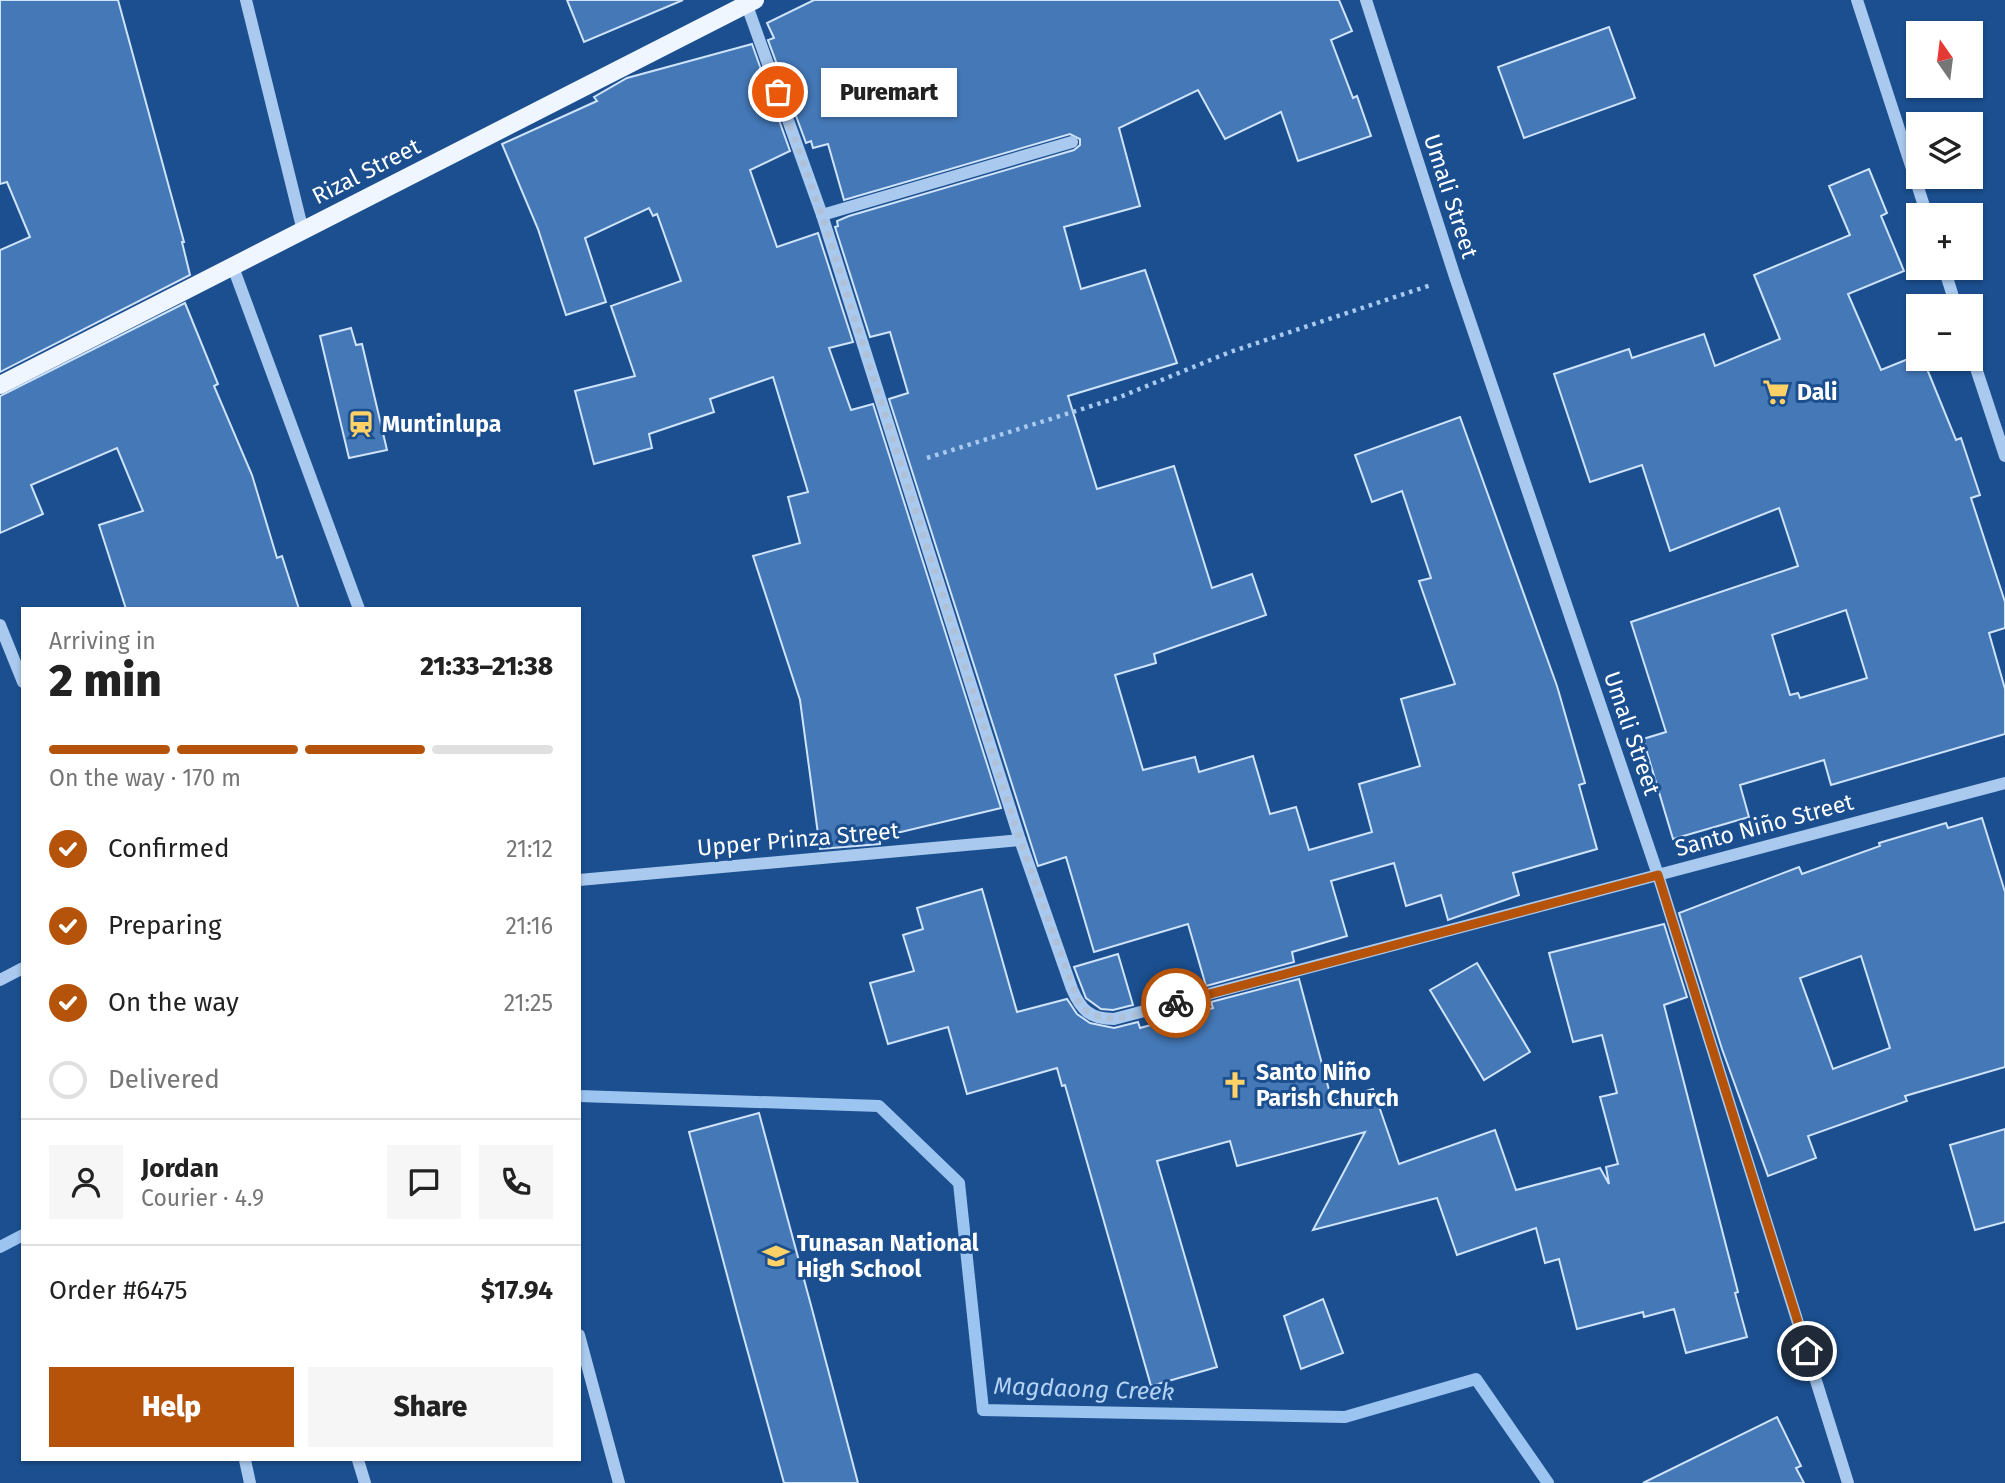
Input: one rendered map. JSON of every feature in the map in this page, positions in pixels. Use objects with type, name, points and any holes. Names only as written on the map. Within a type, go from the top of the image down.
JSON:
[{"type":"main road","name":"Rizal Street","points":[[0,386],[749,1]]},
{"type":"street","points":[[246,0],[303,231]]},
{"type":"street","name":"Umali Street","points":[[1366,0],[1455,277],[1658,875],[1848,1483]]},
{"type":"street","points":[[1857,0],[1923,203]]},
{"type":"street","points":[[749,1],[822,215],[1020,840]]},
{"type":"street","points":[[822,215],[1072,142]]},
{"type":"street","points":[[233,267],[358,607]]},
{"type":"street","points":[[1977,371],[2005,456]]},
{"type":"street","points":[[0,625],[21,677]]},
{"type":"street","name":"Santo Niño Street","points":[[1020,840],[1079,1004],[1088,1014],[1100,1019],[1114,1019],[2005,783]]},
{"type":"street","name":"Upper Prinza Street","points":[[581,880],[1020,840]]},
{"type":"street","points":[[0,980],[21,969]]},
{"type":"street","points":[[581,1342],[619,1483]]},
{"type":"street","points":[[245,1461],[250,1483]]},
{"type":"street","points":[[358,1461],[365,1483]]},
{"type":"path","points":[[902,466],[1120,397],[1230,352],[1455,277]]},
{"type":"building","points":[[0,0],[118,0],[184,242],[190,275],[0,372],[0,250],[30,237],[7,182],[0,184]]},
{"type":"building","points":[[567,0],[683,0],[584,42]]},
{"type":"building","points":[[814,0],[1339,0],[1352,31],[1331,40],[1353,98],[1357,96],[1371,136],[1298,161],[1281,112],[1225,139],[1198,90],[1119,128],[1140,206],[1064,227],[1081,289],[1145,270],[1177,363],[1068,396],[1097,489],[1174,466],[1212,588],[1252,574],[1266,615],[1154,654],[1156,663],[1115,675],[1143,770],[1195,757],[1199,772],[1253,756],[1270,814],[1296,807],[1309,850],[1372,832],[1359,784],[1420,766],[1401,699],[1455,684],[1419,581],[1431,578],[1402,491],[1372,502],[1355,455],[1460,417],[1557,686],[1585,783],[1579,785],[1597,849],[1513,873],[1519,895],[1448,920],[1441,895],[1406,906],[1394,863],[1331,881],[1347,936],[1292,952],[1294,962],[1206,986],[1188,924],[1094,952],[1066,857],[1038,866],[889,399],[908,393],[890,332],[870,337],[835,227],[838,226],[837,221],[849,216],[1074,150],[1080,145],[1080,139],[1070,134],[844,200],[828,144],[813,148],[811,141],[806,143],[768,40],[774,38],[767,23]]},
{"type":"building","points":[[1609,27],[1635,98],[1524,138],[1498,67]]},
{"type":"building","points":[[752,44],[790,151],[750,170],[777,247],[818,233],[853,342],[829,348],[851,410],[873,404],[1001,808],[880,837],[880,844],[820,849],[800,700],[753,556],[800,543],[788,497],[808,492],[773,377],[710,399],[714,412],[649,434],[652,448],[594,464],[575,391],[635,376],[611,306],[681,281],[657,214],[653,216],[649,208],[585,238],[606,302],[566,315],[538,229],[502,144],[597,101],[594,97],[627,78]]},
{"type":"building","points":[[1869,169],[1887,213],[1881,216],[1904,271],[1848,294],[1881,370],[1906,360],[1906,371],[1928,371],[1956,440],[1961,438],[1980,495],[1971,498],[2005,602],[2005,628],[1989,633],[2005,689],[2005,734],[1831,785],[1824,760],[1740,785],[1749,817],[1673,839],[1643,739],[1666,732],[1631,622],[1798,566],[1779,508],[1670,551],[1642,465],[1590,482],[1554,374],[1629,349],[1632,358],[1704,334],[1715,366],[1780,339],[1754,275],[1850,235],[1829,186]],"holes":[[[1846,610],[1867,678],[1800,698],[1798,693],[1790,695],[1772,635]]]},
{"type":"building","points":[[185,303],[218,384],[214,386],[252,475],[277,558],[282,556],[298,607],[125,607],[99,525],[143,511],[117,448],[31,485],[43,514],[0,533],[0,396]]},
{"type":"building","name":"Muntinlupa","points":[[351,328],[356,345],[362,344],[387,450],[349,458],[320,336]]},
{"type":"building","points":[[1982,818],[2005,892],[2005,1067],[1905,1096],[1907,1101],[1808,1136],[1816,1158],[1768,1176],[1722,1049],[1679,913],[1799,867],[1802,874],[1880,846],[1879,843],[1946,823],[1948,828]],"holes":[[[1861,956],[1890,1048],[1833,1069],[1800,978]]]},
{"type":"building","points":[[982,889],[1017,1012],[1067,999],[1077,1014],[1090,1023],[1114,1028],[1138,1022],[1140,1028],[1213,1008],[1211,1002],[1299,979],[1332,1101],[1373,1089],[1399,1164],[1495,1130],[1516,1190],[1600,1168],[1609,1184],[1606,1167],[1618,1164],[1600,1097],[1617,1093],[1602,1035],[1573,1042],[1549,953],[1664,924],[1687,997],[1664,1005],[1738,1292],[1735,1293],[1747,1337],[1686,1353],[1674,1309],[1644,1317],[1643,1312],[1577,1329],[1559,1259],[1545,1263],[1536,1228],[1457,1255],[1437,1198],[1313,1230],[1365,1132],[1237,1166],[1230,1141],[1157,1161],[1217,1367],[1151,1386],[1065,1085],[1062,1086],[1057,1068],[967,1094],[948,1027],[888,1044],[870,983],[914,971],[903,935],[923,929],[917,908]]},
{"type":"building","points":[[1118,954],[1133,1005],[1113,1010],[1101,1009],[1086,998],[1074,967]]},
{"type":"building","points":[[1477,963],[1530,1052],[1484,1080],[1430,990]]},
{"type":"building","points":[[759,1113],[858,1483],[784,1483],[739,1320],[689,1132]]},
{"type":"building","points":[[2005,1129],[2005,1222],[1975,1230],[1950,1145]]},
{"type":"building","points":[[1323,1299],[1343,1353],[1301,1369],[1284,1316]]},
{"type":"building","points":[[1777,1417],[1801,1466],[1796,1468],[1804,1483],[1643,1483]]},
{"type":"waterway","name":"Magdaong Creek","points":[[581,1096],[879,1106],[959,1183],[983,1410],[1345,1417],[1476,1379],[1548,1483]]},
{"type":"waterway","name":"Magdaong Creek","points":[[0,1247],[21,1236]]},
{"type":"way so far","points":[[778,92],[822,215],[1020,840],[1072,989],[1079,1004],[1088,1014],[1100,1019],[1114,1019],[1176,1003]]},
{"type":"place","name":"Puremart","points":[[778,92]]},
{"type":"place","name":"Dali","points":[[1776,392]]},
{"type":"place","name":"Muntinlupa","points":[[361,424]]},
{"type":"place","name":"Santo Niño Parish Church","points":[[1235,1085]]},
{"type":"place","name":"Tunasan National High School","points":[[776,1256]]},
{"type":"route","points":[[1176,1003],[1658,875],[1807,1351]]}]
